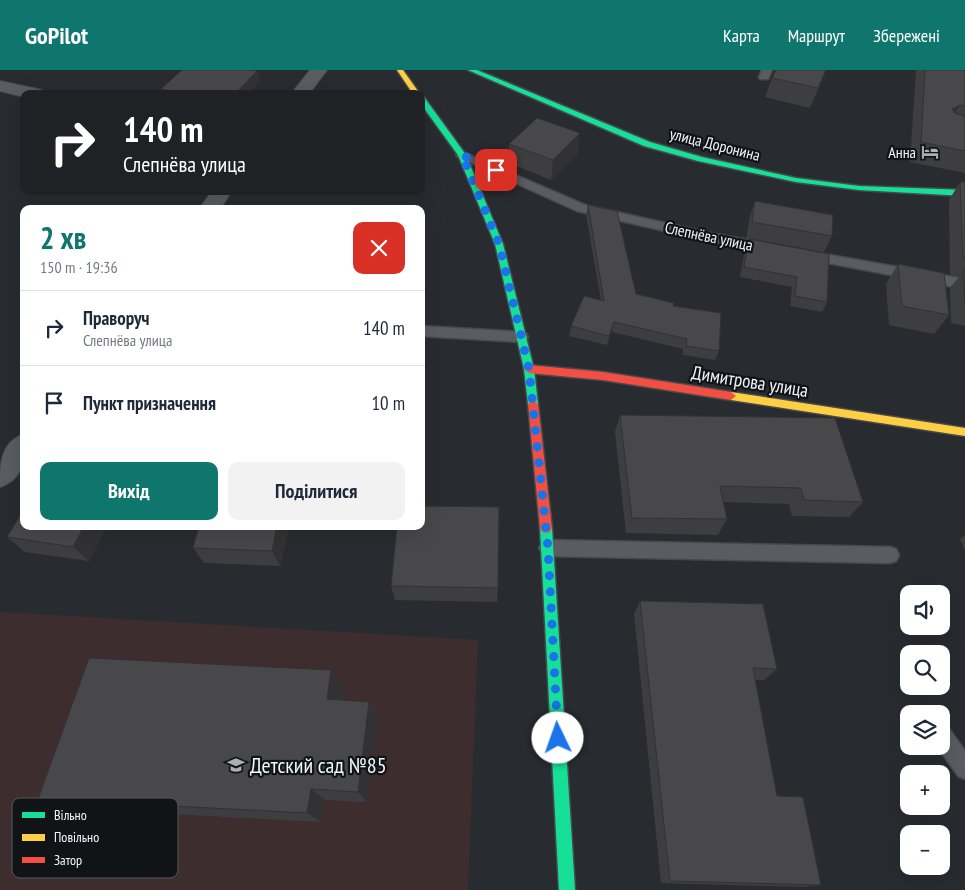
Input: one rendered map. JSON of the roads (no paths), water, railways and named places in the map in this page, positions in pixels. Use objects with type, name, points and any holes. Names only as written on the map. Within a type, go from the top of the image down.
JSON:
[{"type":"street","points":[[303,90],[319,70]]},
{"type":"street","points":[[400,70],[414,90]]},
{"type":"street","name":"улица Доронина","points":[[471,70],[647,144],[701,159],[796,180],[859,188],[965,193]]},
{"type":"street","points":[[0,86],[20,90]]},
{"type":"street","points":[[425,104],[462,155],[499,244],[529,369],[548,548],[567,890]]},
{"type":"street","points":[[211,205],[219,195]]},
{"type":"street","name":"Димитрова улица","points":[[529,369],[603,376],[965,432]]},
{"type":"street","points":[[0,476],[20,451]]},
{"type":"lane","name":"Слепнёва улица","points":[[462,155],[581,208],[705,236],[965,284]]},
{"type":"lane","points":[[425,332],[521,337]]},
{"type":"lane","points":[[548,548],[890,555]]},
{"type":"lane","points":[[950,746],[965,769]]},
{"type":"place","name":"Анна","points":[[930,152]]},
{"type":"place","name":"Детский сад №85","points":[[236,765]]}]
